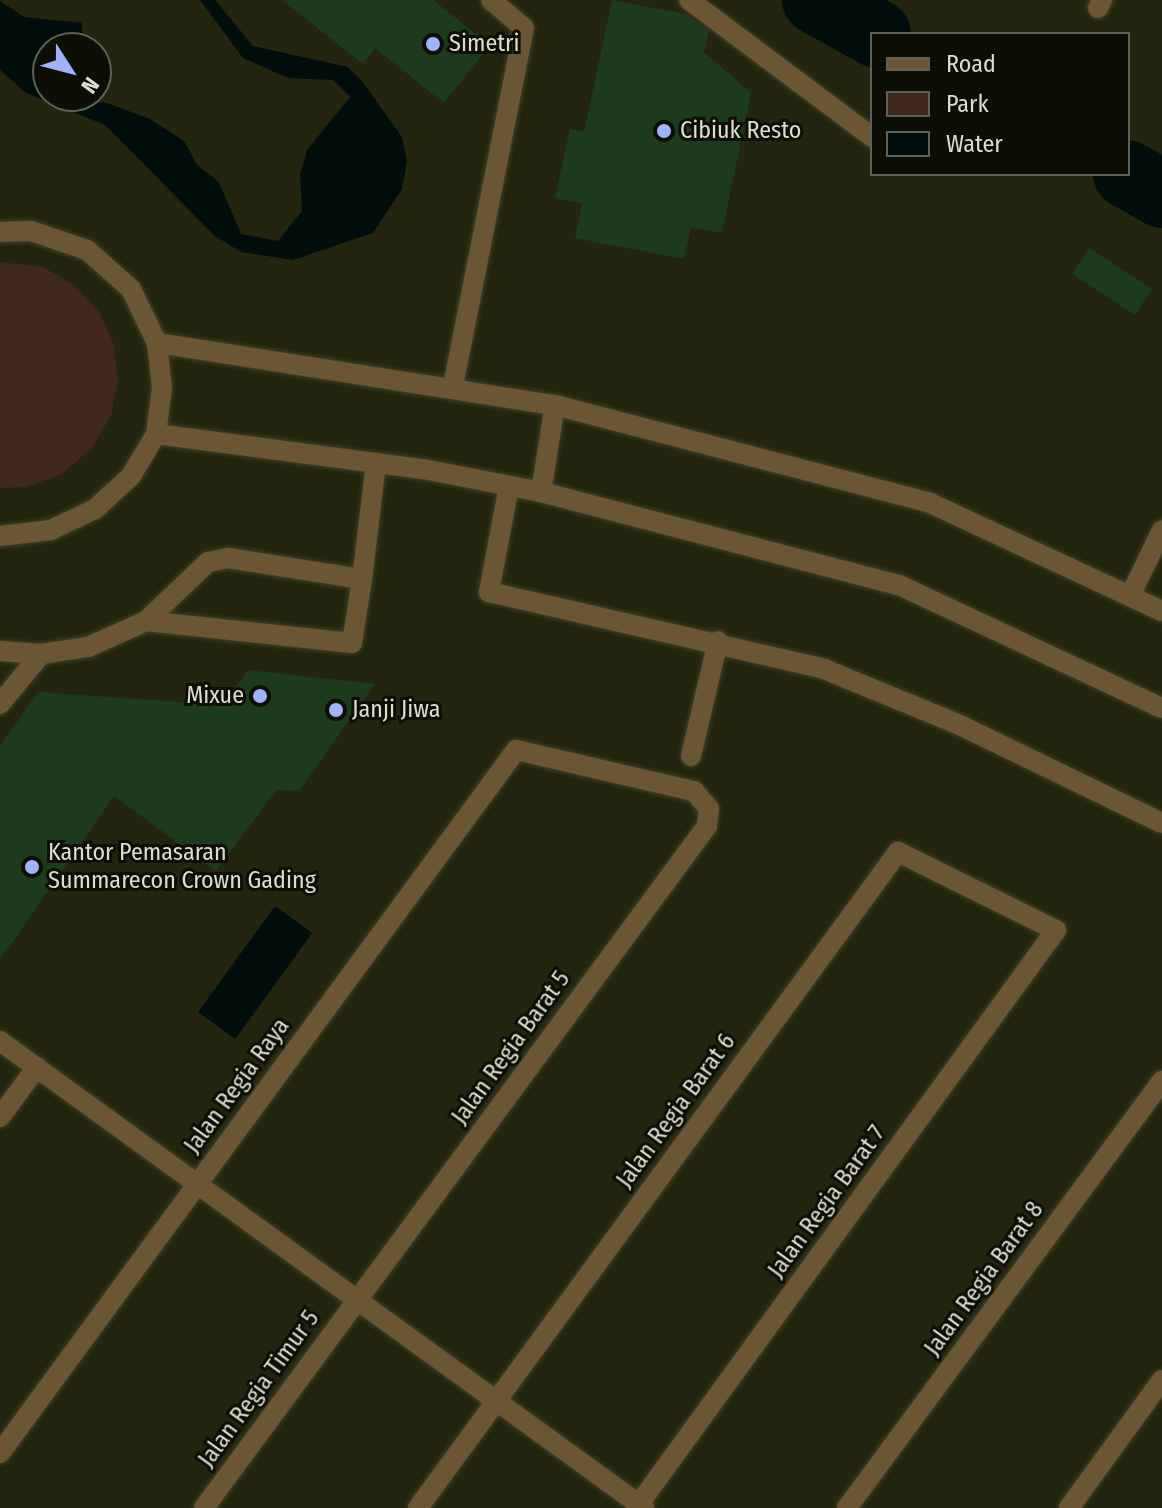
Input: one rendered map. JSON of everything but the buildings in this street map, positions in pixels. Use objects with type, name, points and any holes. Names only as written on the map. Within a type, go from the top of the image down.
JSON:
[{"type":"street","points":[[453,386],[524,28],[491,0]]},
{"type":"street","points":[[689,0],[870,136]]},
{"type":"street","points":[[0,232],[31,231],[87,250],[131,289],[157,343],[162,388],[156,434],[131,476],[95,509],[51,530],[0,536]]},
{"type":"street","points":[[157,343],[453,386],[555,405],[930,503],[1162,611]]},
{"type":"street","points":[[541,492],[555,405]]},
{"type":"street","points":[[156,434],[376,463],[541,492],[899,585],[1162,708]]},
{"type":"street","points":[[146,621],[352,643],[376,463]]},
{"type":"street","points":[[509,486],[489,592],[718,641],[838,674],[962,726],[1162,823]]},
{"type":"street","points":[[1130,596],[1162,530]]},
{"type":"street","points":[[0,651],[41,654],[88,647],[146,621],[208,562],[228,558],[362,579]]},
{"type":"street","points":[[691,756],[718,641]]},
{"type":"street","points":[[0,704],[41,654]]},
{"type":"street","name":"Jalan Regia Raya","points":[[0,1453],[516,750],[694,791],[709,809],[707,826]]},
{"type":"street","name":"Jalan Regia Barat 5","points":[[357,1300],[707,826]]},
{"type":"street","name":"Jalan Regia Barat 7","points":[[640,1507],[1056,930],[898,852]]},
{"type":"street","name":"Jalan Regia Barat 6","points":[[418,1508],[898,852]]},
{"type":"street","points":[[0,1041],[640,1507]]},
{"type":"street","points":[[0,1117],[37,1067]]},
{"type":"street","name":"Jalan Regia Barat 8","points":[[847,1508],[1162,1081]]},
{"type":"street","name":"Jalan Regia Timur 5","points":[[204,1508],[357,1300]]},
{"type":"street","points":[[1069,1508],[1162,1380]]},
{"type":"green space","points":[[0,262],[43,267],[74,285],[99,311],[114,345],[118,381],[111,416],[92,448],[62,474],[26,487],[0,488]]},
{"type":"water","points":[[200,0],[215,0],[253,46],[348,67],[362,81],[402,137],[407,162],[402,189],[373,233],[293,260],[241,252],[215,236],[105,125],[73,112],[112,112],[112,105],[150,119],[184,141],[197,165],[219,182],[241,234],[278,241],[302,211],[300,175],[307,150],[350,97],[333,80],[288,78],[243,58]]},
{"type":"water","points":[[0,1],[24,17],[82,23],[82,32],[32,32],[32,95],[0,70]]},
{"type":"water","points":[[275,906],[312,933],[235,1039],[198,1012]]},
{"type":"waterway","points":[[816,0],[873,32]]},
{"type":"waterway","points":[[1130,176],[1162,194]]},
{"type":"place","name":"Simetri","points":[[433,44]]},
{"type":"place","name":"Cibiuk Resto","points":[[664,131]]},
{"type":"place","name":"Mixue","points":[[260,696]]},
{"type":"place","name":"Janji Jiwa","points":[[336,710]]},
{"type":"place","name":"Kantor Pemasaran Summarecon Crown Gading","points":[[32,867]]}]
